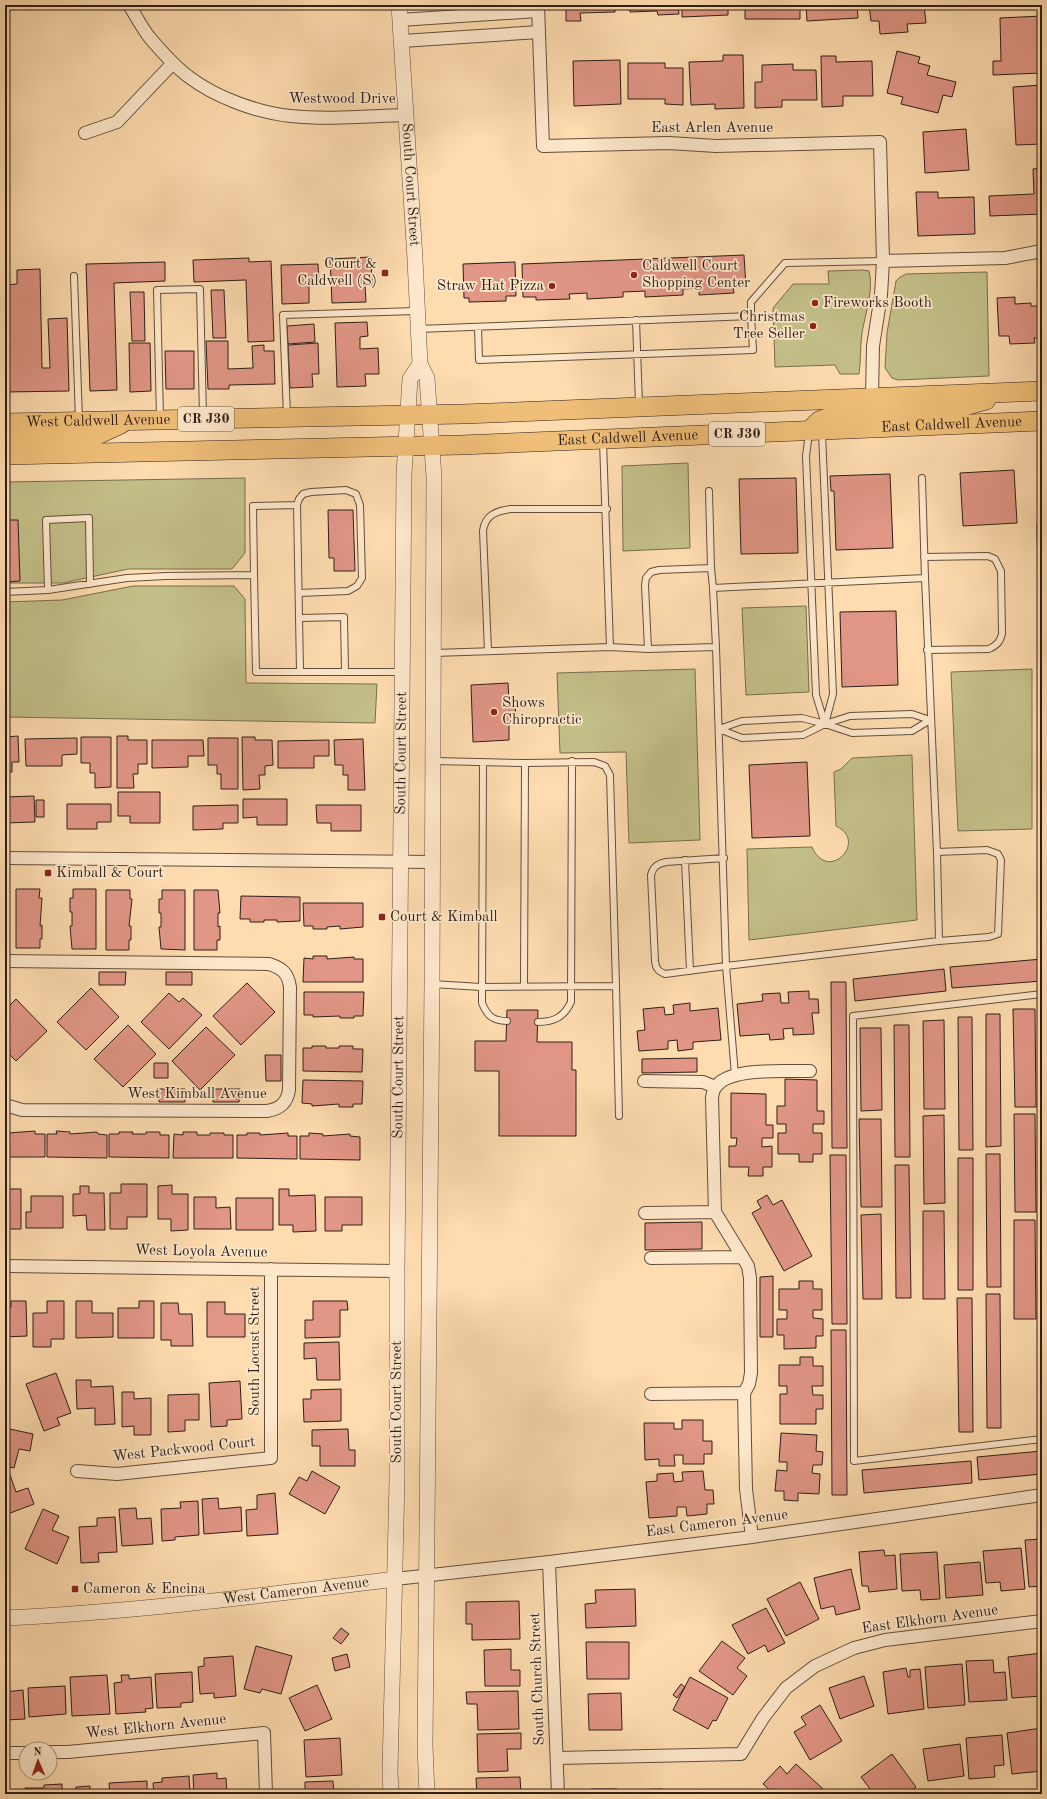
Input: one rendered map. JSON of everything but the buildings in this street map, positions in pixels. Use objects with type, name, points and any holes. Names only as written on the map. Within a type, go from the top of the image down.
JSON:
[{"type":"main road","name":"East Caldwell Avenue","points":[[406,415],[639,407],[872,396],[1042,391]]},
{"type":"main road","points":[[815,431],[819,421],[836,415],[953,409],[1012,392]]},
{"type":"main road","name":"West Caldwell Avenue","points":[[5,423],[406,415]]},
{"type":"main road","points":[[5,439],[93,437],[129,421]]},
{"type":"main road","name":"East Caldwell Avenue","points":[[405,446],[1042,421]]},
{"type":"main road","name":"CR J30","points":[[5,455],[405,446]]},
{"type":"street","name":"Westwood Drive","points":[[129,5],[150,37],[173,63],[190,78],[217,94],[259,111],[290,116],[319,118],[406,115]]},
{"type":"street","points":[[400,12],[538,8],[539,32],[402,41]]},
{"type":"street","name":"South Court Street","points":[[400,12],[420,364],[427,378],[434,477],[433,862],[425,1746],[427,1794]]},
{"type":"street","name":"East Arlen Avenue","points":[[539,32],[543,146],[669,143],[716,146],[880,142],[883,261]]},
{"type":"street","points":[[85,133],[117,122],[173,63]]},
{"type":"street","points":[[872,396],[873,346],[881,295],[883,261],[1005,258],[1042,251]]},
{"type":"street","name":"South Court Street","points":[[391,1794],[390,1771],[397,1481],[400,861],[405,446],[406,415],[410,379],[420,364]]},
{"type":"street","points":[[5,858],[433,862]]},
{"type":"street","name":"West Kimball Avenue","points":[[5,961],[269,964],[278,966],[285,971],[289,979],[290,987],[289,1090],[288,1098],[275,1110],[267,1112],[22,1110],[5,1105]]},
{"type":"street","points":[[752,1537],[746,1489],[744,1393],[749,1384],[751,1373],[750,1272],[743,1257],[715,1212],[712,1097],[715,1087],[723,1080],[735,1075],[754,1072],[810,1071]]},
{"type":"street","points":[[644,1081],[703,1082],[715,1087]]},
{"type":"street","points":[[645,1213],[715,1212]]},
{"type":"street","points":[[651,1258],[743,1257]]},
{"type":"street","name":"West Loyola Avenue","points":[[5,1266],[397,1271]]},
{"type":"street","name":"South Locust Street","points":[[271,1269],[271,1458]]},
{"type":"street","points":[[651,1394],[744,1393]]},
{"type":"street","name":"West Packwood Court","points":[[77,1471],[117,1474],[271,1458]]},
{"type":"street","name":"East Cameron Avenue","points":[[395,1579],[752,1537],[1042,1495]]},
{"type":"street","name":"South Church Street","points":[[549,1562],[558,1794]]},
{"type":"street","name":"West Cameron Avenue","points":[[5,1618],[87,1614],[138,1609],[395,1579]]},
{"type":"street","name":"East Elkhorn Avenue","points":[[557,1758],[741,1754],[763,1718],[786,1688],[815,1666],[854,1648],[885,1640],[1042,1621]]},
{"type":"street","name":"West Elkhorn Avenue","points":[[58,1752],[264,1733],[266,1794]]},
{"type":"street","points":[[5,1753],[18,1753]]},
{"type":"lane","points":[[478,326],[479,360],[753,350],[751,302],[785,263],[883,261]]},
{"type":"lane","points":[[74,276],[79,421]]},
{"type":"lane","points":[[160,420],[157,290],[200,289],[203,419]]},
{"type":"lane","points":[[287,417],[283,315],[417,311]]},
{"type":"lane","points":[[418,329],[751,316]]},
{"type":"lane","points":[[636,320],[639,407]]},
{"type":"lane","points":[[815,431],[829,583],[833,694],[825,724]]},
{"type":"lane","points":[[815,431],[806,456],[816,695],[825,724]]},
{"type":"lane","points":[[603,439],[604,489],[607,509],[610,647]]},
{"type":"lane","points":[[922,478],[927,650],[937,852],[938,941]]},
{"type":"lane","points":[[299,593],[348,591],[357,586],[362,578],[360,504],[356,494],[346,490],[311,492],[303,494],[297,505],[300,671]]},
{"type":"lane","points":[[709,490],[724,858],[726,966],[735,1075]]},
{"type":"lane","points":[[297,505],[253,506],[256,672],[402,672]]},
{"type":"lane","points":[[488,651],[483,531],[484,524],[488,518],[500,511],[511,510],[607,509]]},
{"type":"lane","points":[[48,590],[46,520],[89,518],[90,584]]},
{"type":"lane","points":[[924,557],[988,556],[995,559],[1001,571],[1002,634],[1001,640],[997,645],[989,649],[927,650]]},
{"type":"lane","points":[[648,649],[645,586],[646,578],[651,572],[659,570],[711,568]]},
{"type":"lane","points":[[5,592],[48,590],[127,578],[254,575]]},
{"type":"lane","points":[[713,588],[925,578]]},
{"type":"lane","points":[[300,618],[344,617],[345,671]]},
{"type":"lane","points":[[434,653],[610,647],[648,649],[716,647]]},
{"type":"lane","points":[[719,729],[742,738],[802,735],[825,724],[850,716],[912,714],[930,720]]},
{"type":"lane","points":[[719,729],[749,720],[802,718],[852,733],[912,731],[930,720]]},
{"type":"lane","points":[[433,761],[483,763],[572,761],[601,763],[605,766],[610,775],[620,1116]]},
{"type":"lane","points":[[538,1022],[560,1018],[567,1010],[571,1002],[572,761]]},
{"type":"lane","points":[[483,763],[482,1003],[485,1012],[491,1018],[499,1021],[507,1021]]},
{"type":"lane","points":[[524,985],[525,763]]},
{"type":"lane","points":[[724,858],[684,860],[658,864],[652,870],[651,883],[656,967],[659,972],[665,974],[938,941],[989,937],[998,934],[1001,860],[998,854],[987,850],[937,852]]},
{"type":"lane","points":[[684,860],[690,970]]},
{"type":"lane","points":[[432,984],[481,987],[524,985],[616,986]]},
{"type":"lane","points":[[1042,994],[853,1016],[854,1461],[1042,1439]]},
{"type":"shaded area","points":[[828,271],[869,271],[870,286],[862,333],[859,374],[840,374],[835,365],[775,367],[773,308],[793,284],[829,284]]},
{"type":"shaded area","points":[[987,272],[989,376],[898,380],[892,378],[885,368],[887,333],[896,281],[906,274]]},
{"type":"shaded area","points":[[688,463],[690,548],[623,551],[622,466]]},
{"type":"shaded area","points":[[245,478],[245,553],[232,569],[128,569],[63,583],[5,583],[5,482]]},
{"type":"shaded area","points":[[133,586],[234,586],[245,599],[246,683],[377,684],[375,723],[5,717],[5,602],[62,600]]},
{"type":"shaded area","points":[[806,606],[809,692],[746,695],[742,608]]},
{"type":"shaded area","points":[[695,669],[700,840],[629,843],[626,752],[560,753],[557,673]]},
{"type":"shaded area","points":[[1032,669],[1032,829],[958,831],[951,672]]},
{"type":"shaded area","points":[[912,755],[917,920],[749,940],[747,849],[812,847],[819,857],[827,861],[835,861],[842,856],[847,849],[848,841],[845,833],[836,826],[834,772],[841,769],[852,758]]},
{"type":"place","name":"Court & Caldwell (S)","points":[[385,273]]},
{"type":"place","name":"Caldwell Court Shopping Center","points":[[634,275]]},
{"type":"place","name":"Straw Hat Pizza","points":[[552,286]]},
{"type":"place","name":"Fireworks Booth","points":[[815,303]]},
{"type":"place","name":"Christmas Tree Seller","points":[[813,326]]},
{"type":"place","name":"Shows Chiropractic","points":[[494,712]]},
{"type":"place","name":"Kimball & Court","points":[[48,873]]},
{"type":"place","name":"Court & Kimball","points":[[382,917]]},
{"type":"place","name":"Cameron & Encina","points":[[75,1589]]}]
